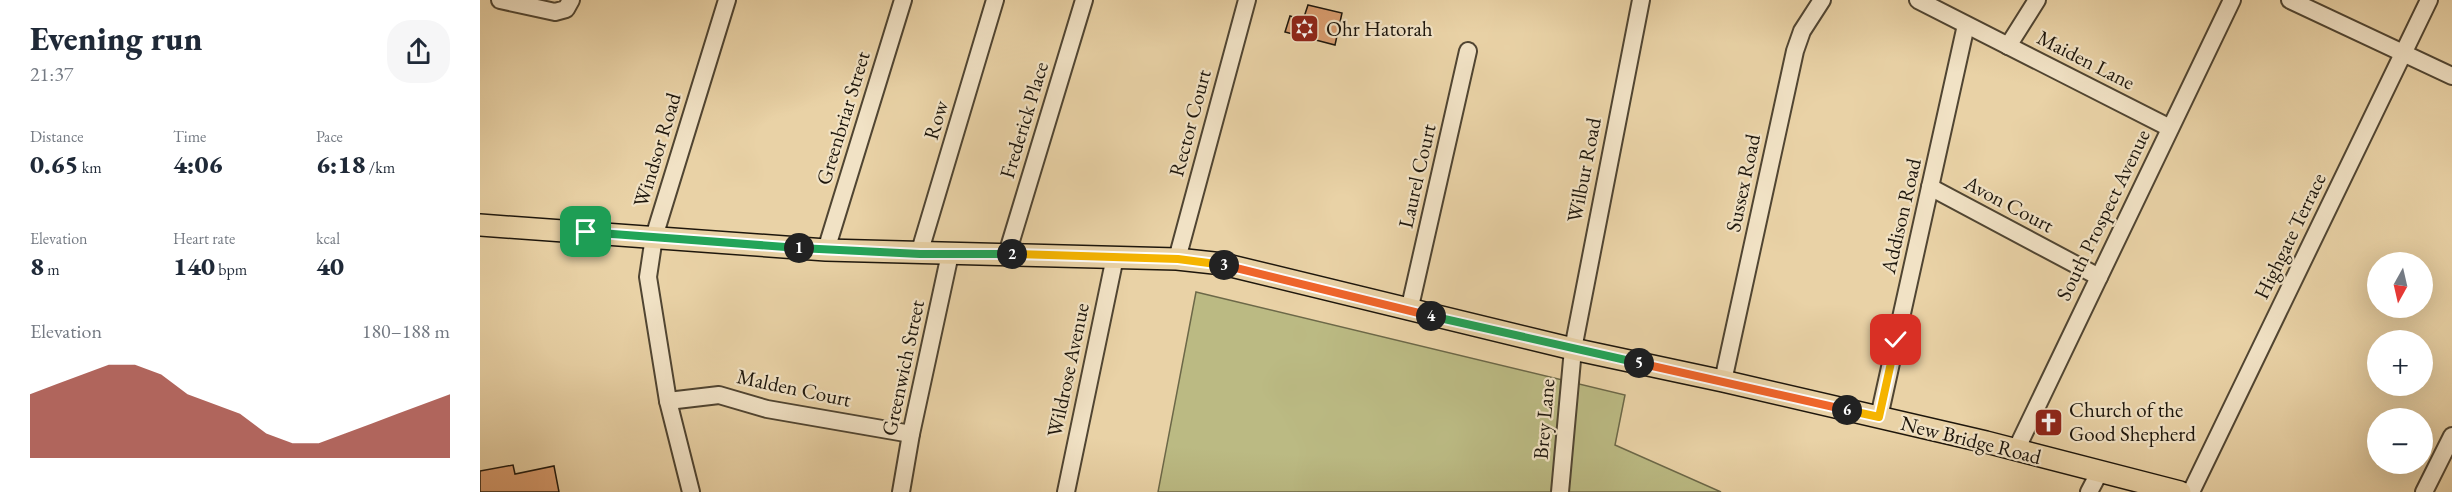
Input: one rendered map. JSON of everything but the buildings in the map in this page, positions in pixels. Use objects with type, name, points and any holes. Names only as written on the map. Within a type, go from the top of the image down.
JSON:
[{"type":"main road","name":"New Bridge Road","points":[[480,225],[826,250],[1178,259],[1222,264],[1409,311],[1879,417],[2180,492]]},
{"type":"street","points":[[500,0],[555,12],[566,9],[571,0]]},
{"type":"street","name":"Windsor Road","points":[[691,492],[668,401],[648,277],[654,237],[727,0]]},
{"type":"street","name":"Greenbriar Street","points":[[826,250],[903,0]]},
{"type":"street","name":"Row","points":[[920,254],[995,0]]},
{"type":"street","name":"Frederick Place","points":[[1007,254],[1084,0]]},
{"type":"street","name":"Rector Court","points":[[1178,259],[1247,0]]},
{"type":"street","name":"Wilbur Road","points":[[1573,349],[1641,0]]},
{"type":"street","name":"Sussex Road","points":[[1723,381],[1795,51],[1802,31],[1822,0]]},
{"type":"street","name":"Maiden Lane","points":[[1918,0],[2170,128]]},
{"type":"street","points":[[2008,46],[2037,0]]},
{"type":"street","name":"South Prospect Avenue","points":[[2016,450],[2232,0]]},
{"type":"street","points":[[2290,0],[2452,76]]},
{"type":"street","name":"Highgate Terrace","points":[[2191,492],[2429,0]]},
{"type":"street","name":"Addison Road","points":[[1879,417],[1966,24]]},
{"type":"street","name":"Laurel Court","points":[[1409,311],[1468,51]]},
{"type":"street","name":"Avon Court","points":[[1930,187],[2099,277]]},
{"type":"street","name":"Greenwich Street","points":[[901,492],[911,434],[951,254]]},
{"type":"street","name":"Wildrose Avenue","points":[[1066,492],[1114,257]]},
{"type":"street","name":"Brey Lane","points":[[1560,492],[1573,349]]},
{"type":"street","name":"Malden Court","points":[[668,401],[719,395],[767,409],[911,434]]},
{"type":"street","points":[[2424,492],[2452,436]]},
{"type":"street","points":[[2434,473],[2452,448]]},
{"type":"street","points":[[2090,492],[2099,472]]},
{"type":"shaded area","points":[[1196,292],[1625,395],[1615,445],[1721,492],[1158,492]]},
{"type":"place","name":"Ohr Hatorah","points":[[1305,29]]},
{"type":"place","name":"Church of the Good Shepherd","points":[[2048,422]]},
{"type":"route","points":[[586,232],[826,250],[1192,260],[1222,264],[1409,311],[1879,417],[1896,340]]}]
